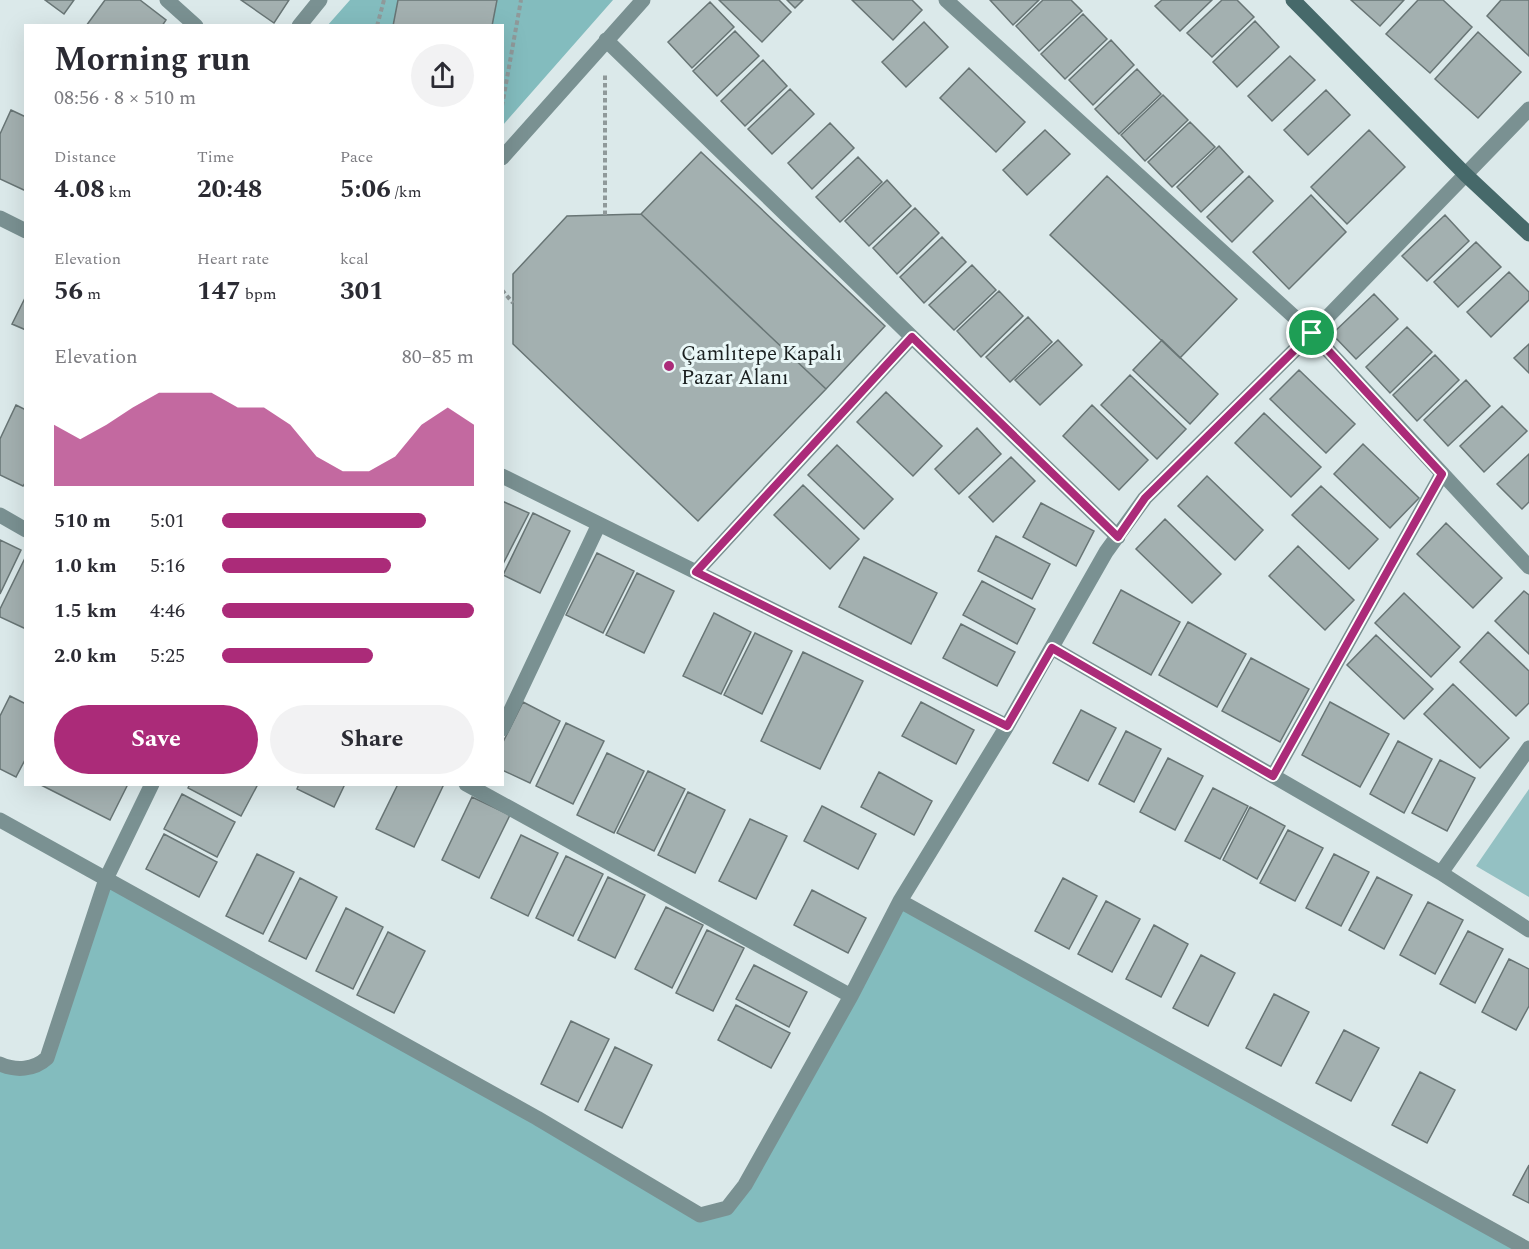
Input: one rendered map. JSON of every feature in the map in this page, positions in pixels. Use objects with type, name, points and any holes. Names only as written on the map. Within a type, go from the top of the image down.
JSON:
[{"type":"main road","points":[[1293,0],[1466,176],[1529,234]]},
{"type":"street","points":[[167,0],[194,24]]},
{"type":"street","points":[[301,24],[320,0]]},
{"type":"street","points":[[504,156],[606,39],[644,0]]},
{"type":"street","points":[[946,0],[1312,333],[1529,567]]},
{"type":"street","points":[[606,39],[1118,537]]},
{"type":"street","points":[[0,820],[537,1118],[700,1215],[727,1208],[745,1185],[851,996],[900,901],[1007,726],[1118,537],[1145,498],[1312,333],[1529,109]]},
{"type":"street","points":[[0,218],[24,230]]},
{"type":"street","points":[[696,572],[912,337]]},
{"type":"street","points":[[1273,776],[1442,474]]},
{"type":"street","points":[[504,477],[1007,726]]},
{"type":"street","points":[[0,515],[24,529]]},
{"type":"street","points":[[504,725],[599,524]]},
{"type":"street","points":[[1052,648],[1440,873],[1529,930]]},
{"type":"street","points":[[1440,873],[1529,748]]},
{"type":"street","points":[[0,1064],[10,1068],[37,1067],[47,1059],[106,879],[151,786]]},
{"type":"street","points":[[472,786],[851,996]]},
{"type":"street","points":[[900,901],[1527,1249]]},
{"type":"path","points":[[378,24],[384,0]]},
{"type":"path","points":[[504,95],[521,0]]},
{"type":"path","points":[[605,215],[606,39]]},
{"type":"path","points":[[504,292],[513,303]]},
{"type":"shaded area","points":[[350,0],[613,0],[504,124],[504,24],[329,24]]},
{"type":"shaded area","points":[[1529,789],[1529,897],[1476,866]]},
{"type":"shaded area","points":[[106,879],[700,1215],[727,1208],[900,901],[1527,1249],[0,1249],[0,1064],[37,1067]]},
{"type":"building","points":[[45,0],[74,0],[64,14]]},
{"type":"building","points":[[105,0],[140,0],[166,20],[163,24],[87,24]]},
{"type":"building","points":[[241,0],[289,0],[274,23]]},
{"type":"building","points":[[398,0],[497,0],[492,24],[393,24]]},
{"type":"building","points":[[719,0],[779,0],[791,12],[762,42]]},
{"type":"building","points":[[787,0],[803,0],[795,8]]},
{"type":"building","points":[[852,0],[912,0],[922,10],[893,40]]},
{"type":"building","points":[[990,0],[1039,0],[1013,25]]},
{"type":"building","points":[[1043,0],[1071,0],[1082,11],[1039,51],[1016,26]]},
{"type":"building","points":[[1162,0],[1212,0],[1180,31],[1155,6]]},
{"type":"building","points":[[1222,0],[1237,0],[1254,17],[1212,57],[1187,33]]},
{"type":"building","points":[[1351,0],[1404,0],[1380,26]]},
{"type":"building","points":[[1418,0],[1443,0],[1472,27],[1430,73],[1386,34]]},
{"type":"building","points":[[1501,0],[1529,0],[1529,56],[1487,16]]},
{"type":"building","points":[[710,2],[734,27],[692,68],[668,42]]},
{"type":"building","points":[[1083,14],[1107,39],[1065,79],[1041,54]]},
{"type":"building","points":[[1255,21],[1279,47],[1237,87],[1213,62]]},
{"type":"building","points":[[924,22],[948,47],[906,87],[882,62]]},
{"type":"building","points":[[735,31],[759,56],[717,96],[693,71]]},
{"type":"building","points":[[1478,32],[1521,72],[1478,118],[1435,79]]},
{"type":"building","points":[[1111,40],[1134,65],[1093,105],[1069,80]]},
{"type":"building","points":[[1290,56],[1315,80],[1272,121],[1248,96]]},
{"type":"building","points":[[763,60],[787,86],[745,126],[721,101]]},
{"type":"building","points":[[969,68],[1025,122],[996,152],[940,98]]},
{"type":"building","points":[[1137,69],[1161,94],[1119,134],[1095,109]]},
{"type":"building","points":[[790,89],[814,114],[772,154],[748,129]]},
{"type":"building","points":[[1326,90],[1350,115],[1308,155],[1284,130]]},
{"type":"building","points":[[1163,95],[1188,120],[1145,161],[1121,135]]},
{"type":"building","points":[[11,110],[24,116],[24,190],[0,179],[0,134]]},
{"type":"building","points":[[1190,122],[1215,147],[1172,187],[1148,162]]},
{"type":"building","points":[[830,123],[854,148],[812,189],[788,163]]},
{"type":"building","points":[[1045,130],[1070,154],[1027,195],[1003,170]]},
{"type":"building","points":[[1369,130],[1405,167],[1347,224],[1311,187]]},
{"type":"building","points":[[1219,146],[1243,172],[1201,212],[1177,187]]},
{"type":"building","points":[[701,152],[885,326],[826,389],[641,214]]},
{"type":"building","points":[[858,157],[882,182],[840,222],[816,197]]},
{"type":"building","points":[[1107,176],[1237,299],[1180,358],[1050,235]]},
{"type":"building","points":[[1249,176],[1273,201],[1232,242],[1207,217]]},
{"type":"building","points":[[887,180],[911,206],[869,246],[845,221]]},
{"type":"building","points":[[1311,195],[1346,232],[1289,289],[1253,252]]},
{"type":"building","points":[[915,208],[939,233],[897,274],[873,248]]},
{"type":"building","name":"Çamlıtepe Kapalı Pazar Alanı","points":[[641,214],[826,389],[698,521],[513,344],[513,274],[567,216]]},
{"type":"building","points":[[1445,215],[1469,241],[1427,281],[1402,256]]},
{"type":"building","points":[[942,237],[966,262],[924,303],[900,277]]},
{"type":"building","points":[[1476,242],[1501,267],[1458,307],[1434,282]]},
{"type":"building","points":[[972,265],[996,290],[954,330],[929,305]]},
{"type":"building","points":[[1509,272],[1529,292],[1529,300],[1491,337],[1467,312]]},
{"type":"building","points":[[999,291],[1023,316],[981,357],[957,331]]},
{"type":"building","points":[[1374,294],[1398,319],[1356,359],[1332,334]]},
{"type":"building","points":[[24,300],[24,329],[12,324]]},
{"type":"building","points":[[1028,317],[1052,342],[1010,382],[986,357]]},
{"type":"building","points":[[1407,327],[1432,352],[1390,393],[1366,367]]},
{"type":"building","points":[[1058,340],[1082,365],[1040,405],[1015,380]]},
{"type":"building","points":[[1162,340],[1218,394],[1190,424],[1133,370]]},
{"type":"building","points":[[1529,344],[1529,373],[1514,358]]},
{"type":"building","points":[[1435,355],[1459,380],[1417,421],[1393,395]]},
{"type":"building","points":[[1299,370],[1355,424],[1326,453],[1270,399]]},
{"type":"building","points":[[1130,375],[1186,429],[1157,459],[1101,405]]},
{"type":"building","points":[[1466,380],[1490,406],[1448,446],[1424,420]]},
{"type":"building","points":[[886,392],[942,446],[913,476],[857,422]]},
{"type":"building","points":[[16,405],[24,409],[23,486],[0,475],[0,439]]},
{"type":"building","points":[[1092,405],[1148,460],[1119,490],[1063,436]]},
{"type":"building","points":[[1502,406],[1527,431],[1484,472],[1460,446]]},
{"type":"building","points":[[1264,413],[1321,467],[1291,497],[1235,443]]},
{"type":"building","points":[[977,428],[1001,454],[959,494],[935,469]]},
{"type":"building","points":[[1363,444],[1419,498],[1390,528],[1334,474]]},
{"type":"building","points":[[837,445],[893,499],[864,529],[808,475]]},
{"type":"building","points":[[1529,454],[1529,502],[1522,509],[1497,484]]},
{"type":"building","points":[[1011,457],[1035,481],[993,522],[969,497]]},
{"type":"building","points":[[1207,476],[1263,530],[1235,560],[1178,506]]},
{"type":"building","points":[[803,485],[859,539],[830,569],[774,515]]},
{"type":"building","points":[[1321,486],[1378,539],[1349,569],[1292,515]]},
{"type":"building","points":[[504,502],[529,513],[504,562]]},
{"type":"building","points":[[1041,503],[1094,531],[1076,566],[1023,537]]},
{"type":"building","points":[[533,513],[570,531],[540,593],[504,575]]},
{"type":"building","points":[[1165,519],[1221,574],[1192,603],[1136,549]]},
{"type":"building","points":[[1446,523],[1502,578],[1473,608],[1417,554]]},
{"type":"building","points":[[996,536],[1050,564],[1032,599],[978,571]]},
{"type":"building","points":[[0,540],[21,550],[0,594]]},
{"type":"building","points":[[1298,546],[1354,600],[1325,630],[1269,576]]},
{"type":"building","points":[[597,553],[634,571],[603,633],[566,615]]},
{"type":"building","points":[[864,557],[937,593],[911,644],[839,607]]},
{"type":"building","points":[[24,560],[24,628],[0,617],[0,609]]},
{"type":"building","points":[[637,573],[674,591],[644,653],[606,635]]},
{"type":"building","points":[[982,581],[1035,609],[1017,644],[963,615]]},
{"type":"building","points":[[1121,590],[1180,622],[1151,675],[1093,643]]},
{"type":"building","points":[[1524,591],[1529,595],[1529,654],[1495,621]]},
{"type":"building","points":[[1404,593],[1460,647],[1431,677],[1375,623]]},
{"type":"building","points":[[714,613],[751,632],[721,694],[683,676]]},
{"type":"building","points":[[1188,622],[1246,654],[1217,707],[1159,675]]},
{"type":"building","points":[[961,624],[1015,652],[997,686],[943,658]]},
{"type":"building","points":[[1488,632],[1529,671],[1529,703],[1516,716],[1460,662]]},
{"type":"building","points":[[755,633],[792,651],[762,714],[724,695]]},
{"type":"building","points":[[1376,635],[1433,689],[1404,719],[1347,665]]},
{"type":"building","points":[[803,652],[863,681],[820,769],[761,741]]},
{"type":"building","points":[[1251,658],[1309,689],[1280,742],[1222,711]]},
{"type":"building","points":[[1453,684],[1509,738],[1480,768],[1424,714]]},
{"type":"building","points":[[10,696],[24,703],[24,762],[16,777],[0,769],[0,716]]},
{"type":"building","points":[[523,702],[560,721],[530,783],[504,771],[504,740]]},
{"type":"building","points":[[921,702],[974,730],[956,764],[902,736]]},
{"type":"building","points":[[1330,702],[1389,734],[1360,787],[1302,755]]},
{"type":"building","points":[[1081,710],[1116,728],[1088,781],[1053,763]]},
{"type":"building","points":[[566,723],[604,741],[573,804],[536,786]]},
{"type":"building","points":[[1126,731],[1161,749],[1134,802],[1099,784]]},
{"type":"building","points":[[1398,741],[1432,759],[1404,813],[1370,794]]},
{"type":"building","points":[[607,753],[644,771],[614,833],[577,815]]},
{"type":"building","points":[[1168,758],[1203,776],[1175,830],[1140,812]]},
{"type":"building","points":[[1440,760],[1475,778],[1447,831],[1412,813]]},
{"type":"building","points":[[648,771],[685,789],[654,851],[617,833]]},
{"type":"building","points":[[879,772],[932,801],[914,835],[861,807]]},
{"type":"building","points":[[43,786],[127,786],[110,820]]},
{"type":"building","points":[[189,786],[257,786],[241,816],[188,788]]},
{"type":"building","points":[[298,786],[344,786],[334,807],[297,789]]},
{"type":"building","points":[[397,786],[443,786],[414,847],[376,829]]},
{"type":"building","points":[[1213,788],[1248,806],[1220,859],[1185,841]]},
{"type":"building","points":[[688,792],[725,810],[695,873],[658,855]]},
{"type":"building","points":[[182,794],[235,822],[217,857],[164,829]]},
{"type":"building","points":[[472,797],[510,815],[479,878],[442,860]]},
{"type":"building","points":[[822,806],[876,834],[858,869],[804,841]]},
{"type":"building","points":[[1250,807],[1285,826],[1257,879],[1223,860]]},
{"type":"building","points":[[750,819],[787,836],[756,899],[719,881]]},
{"type":"building","points":[[1288,830],[1323,848],[1295,901],[1260,883]]},
{"type":"building","points":[[164,834],[217,862],[199,897],[146,869]]},
{"type":"building","points":[[521,835],[558,853],[528,916],[491,898]]},
{"type":"building","points":[[257,854],[294,872],[263,934],[226,916]]},
{"type":"building","points":[[1334,854],[1369,872],[1341,926],[1306,908]]},
{"type":"building","points":[[566,856],[603,874],[573,936],[536,918]]},
{"type":"building","points":[[608,877],[645,895],[615,958],[578,940]]},
{"type":"building","points":[[1377,877],[1412,895],[1384,949],[1349,930]]},
{"type":"building","points":[[300,878],[337,897],[306,959],[269,941]]},
{"type":"building","points":[[1063,878],[1097,896],[1069,949],[1035,931]]},
{"type":"building","points":[[812,890],[866,918],[848,953],[794,925]]},
{"type":"building","points":[[1106,901],[1140,919],[1112,972],[1078,954]]},
{"type":"building","points":[[1428,902],[1463,920],[1435,974],[1400,955]]},
{"type":"building","points":[[666,907],[703,925],[672,988],[635,969]]},
{"type":"building","points":[[346,908],[383,927],[353,989],[316,971]]},
{"type":"building","points":[[1154,925],[1188,944],[1161,997],[1126,979]]},
{"type":"building","points":[[707,930],[744,948],[713,1011],[676,993]]},
{"type":"building","points":[[1468,931],[1503,949],[1475,1003],[1440,984]]},
{"type":"building","points":[[388,932],[425,951],[394,1013],[357,995]]},
{"type":"building","points":[[1201,955],[1235,973],[1208,1026],[1173,1008]]},
{"type":"building","points":[[1509,959],[1529,969],[1529,1006],[1516,1030],[1482,1012]]},
{"type":"building","points":[[754,965],[807,992],[789,1027],[736,999]]},
{"type":"building","points":[[1274,994],[1309,1012],[1281,1066],[1246,1048]]},
{"type":"building","points":[[736,1005],[790,1033],[771,1068],[718,1040]]},
{"type":"building","points":[[571,1021],[609,1039],[578,1102],[541,1084]]},
{"type":"building","points":[[1344,1030],[1379,1048],[1351,1101],[1316,1083]]},
{"type":"building","points":[[615,1047],[652,1065],[622,1128],[585,1110]]},
{"type":"building","points":[[1420,1072],[1455,1090],[1427,1143],[1392,1125]]},
{"type":"building","points":[[1529,1165],[1529,1203],[1513,1195]]},
{"type":"place","name":"Çamlıtepe Kapalı Pazar Alanı","points":[[669,366]]},
{"type":"route","points":[[1312,333],[1442,474],[1273,776],[1052,648],[1007,726],[696,572],[912,337],[1118,537],[1145,498],[1312,333]]}]
